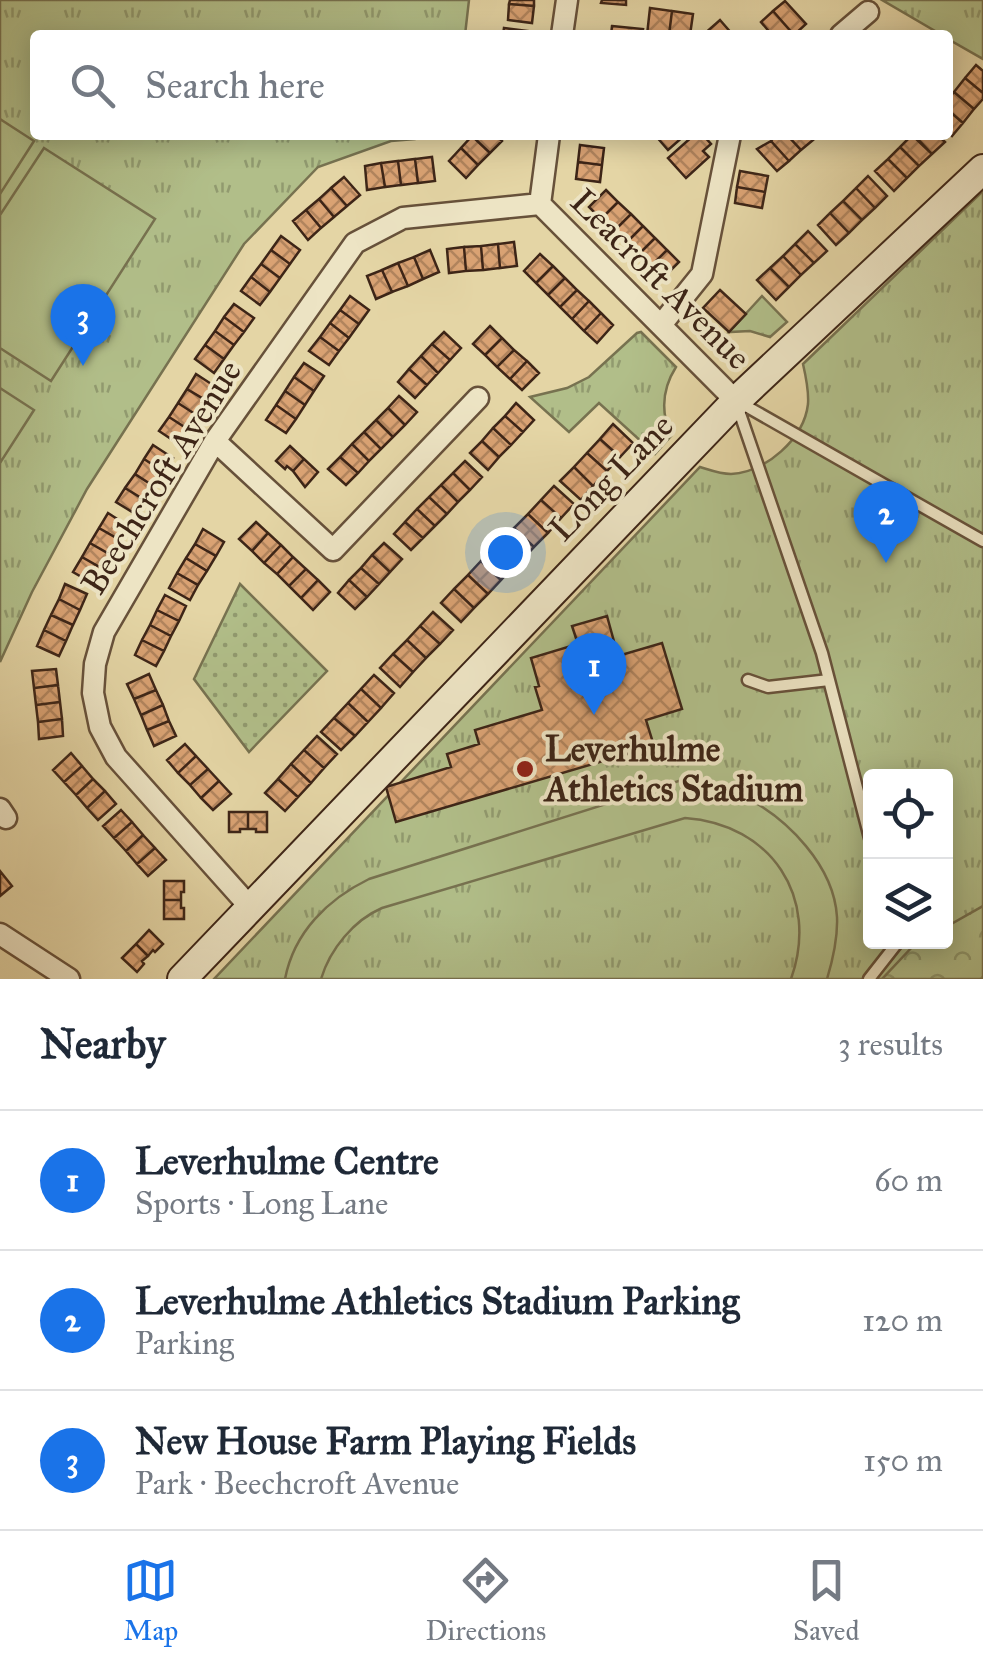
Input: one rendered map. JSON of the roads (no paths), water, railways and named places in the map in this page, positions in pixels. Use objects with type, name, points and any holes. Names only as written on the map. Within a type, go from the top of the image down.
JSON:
[{"type":"street","points":[[563,30],[567,0]]},
{"type":"street","points":[[848,30],[868,12]]},
{"type":"street","points":[[540,204],[548,140]]},
{"type":"street","points":[[661,325],[702,274],[729,140]]},
{"type":"street","name":"Long Lane","points":[[182,979],[736,400],[983,169]]},
{"type":"street","name":"Leacroft Avenue","points":[[540,204],[736,400]]},
{"type":"street","name":"Beechcroft Avenue","points":[[250,907],[116,756],[100,728],[94,693],[95,664],[104,632],[216,440],[355,243],[403,218],[540,204]]},
{"type":"street","points":[[216,440],[333,550],[478,398]]},
{"type":"street","points":[[0,934],[69,979]]},
{"type":"lane","points":[[736,400],[983,540]]},
{"type":"lane","points":[[736,400],[816,635],[863,815]]},
{"type":"lane","points":[[748,680],[768,687],[829,680]]},
{"type":"lane","points":[[869,979],[893,949]]},
{"type":"place","name":"New House Farm Playing Fields","points":[[83,366]]},
{"type":"place","name":"Leverhulme Athletics Stadium Parking","points":[[886,563]]},
{"type":"place","name":"Leverhulme Centre","points":[[594,715]]},
{"type":"place","name":"Leverhulme Athletics Stadium","points":[[525,769]]}]
